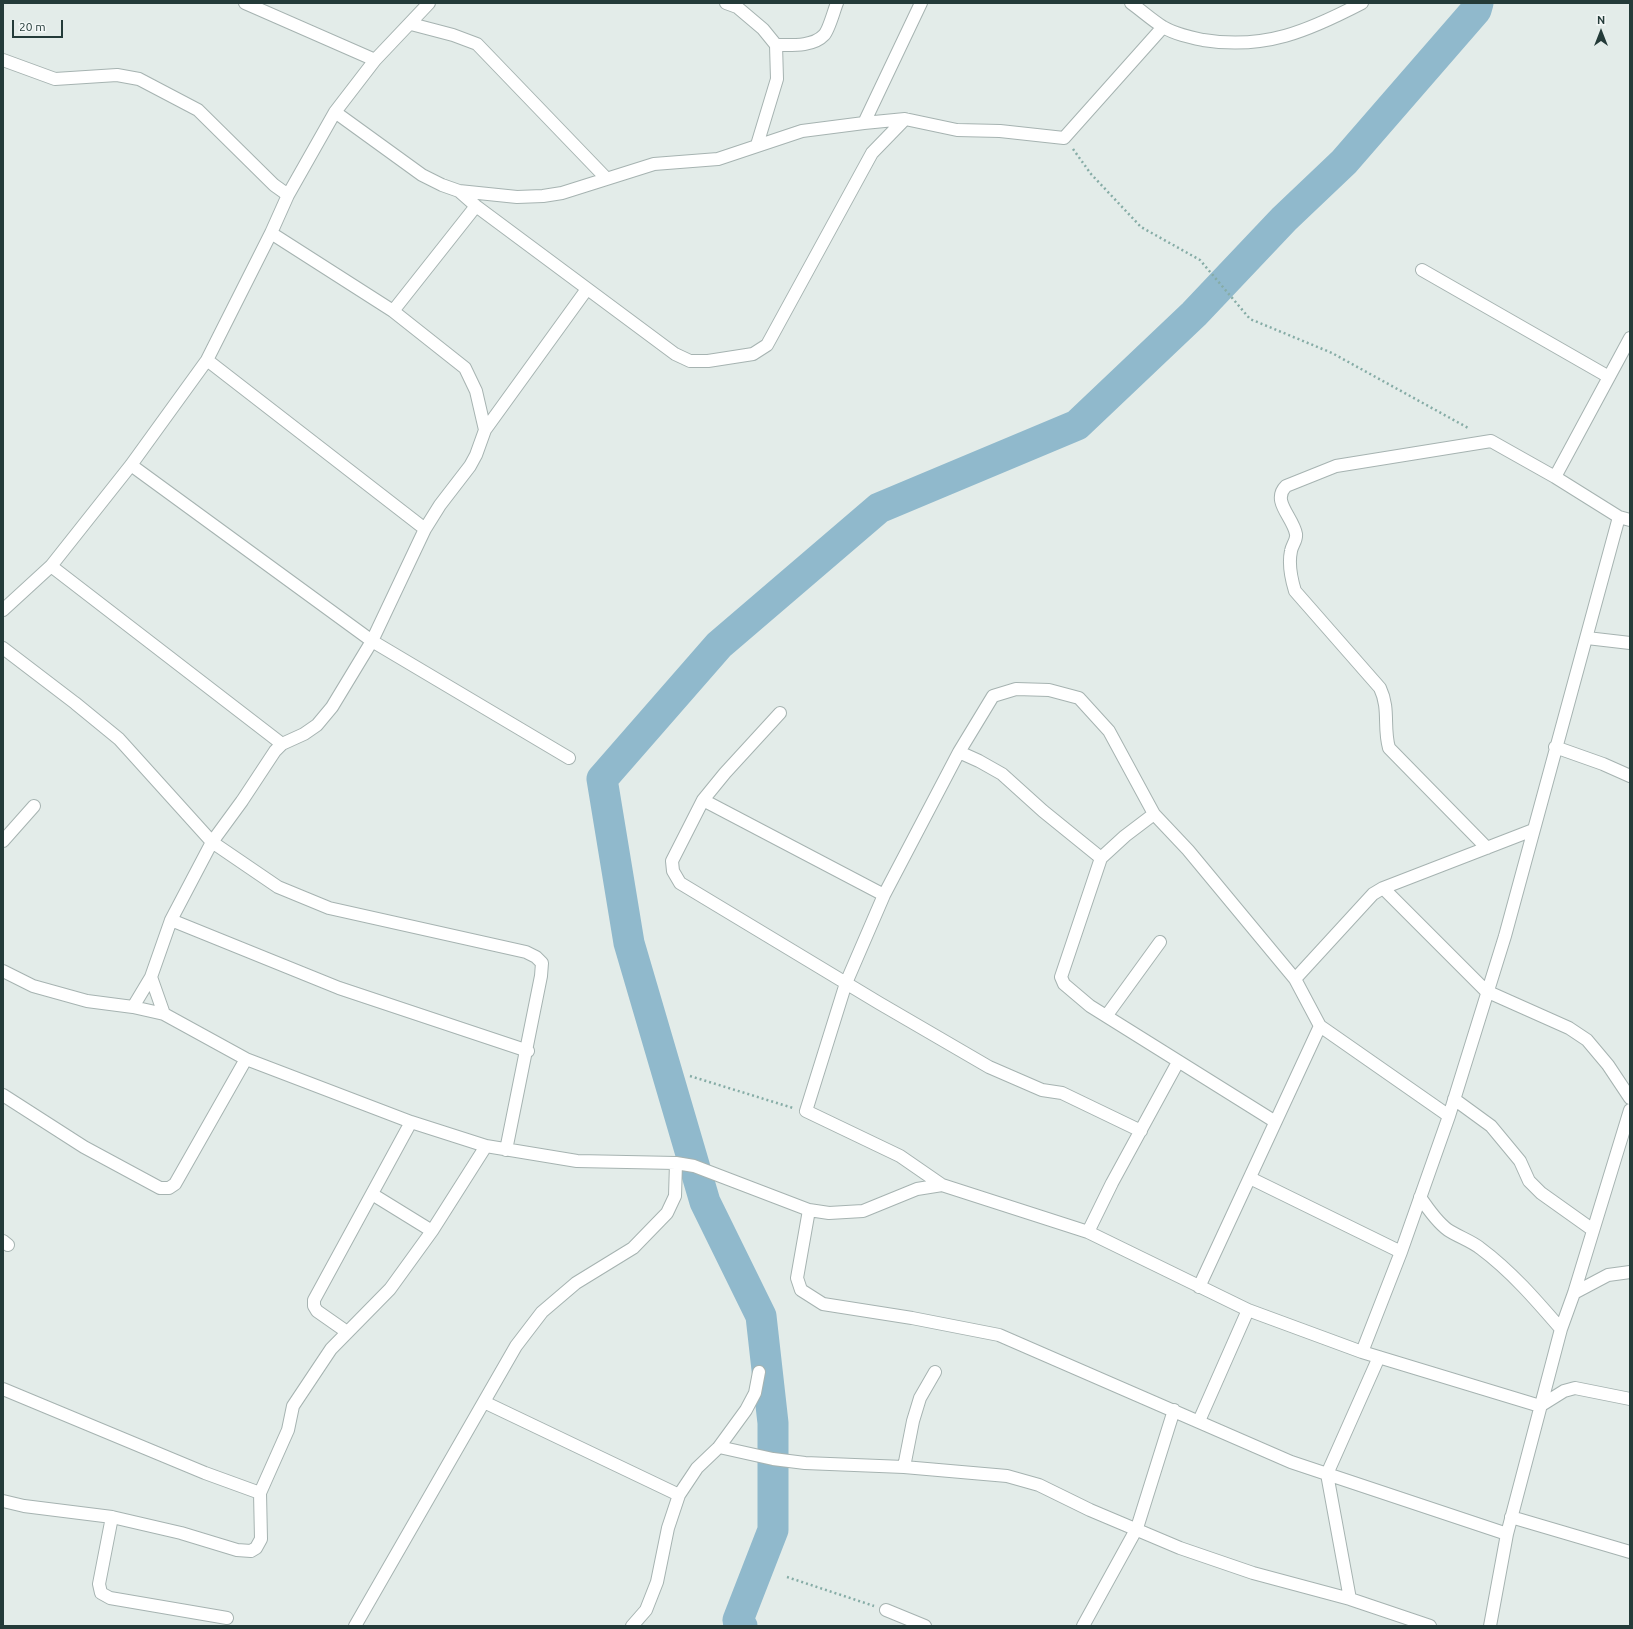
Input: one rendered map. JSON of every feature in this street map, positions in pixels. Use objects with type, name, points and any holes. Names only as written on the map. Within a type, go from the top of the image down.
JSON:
[{"type":"street","points":[[245,3],[375,60]]},
{"type":"street","points":[[3,610],[51,566],[131,465],[207,360],[271,233],[288,195],[335,112],[375,60],[411,24],[429,3]]},
{"type":"street","points":[[726,3],[737,7],[763,28],[776,45],[777,79],[757,145]]},
{"type":"street","points":[[776,45],[793,45],[813,42],[825,35],[837,3]]},
{"type":"street","points":[[864,123],[921,3]]},
{"type":"street","points":[[1132,3],[1163,27],[1187,37],[1233,44],[1256,43],[1311,29],[1362,3]]},
{"type":"street","points":[[411,24],[453,35],[477,44],[606,178]]},
{"type":"street","points":[[335,112],[422,175],[442,185],[459,191],[518,197],[543,196],[562,193],[654,164],[718,159],[802,131],[905,118],[957,130],[1000,131],[1064,138],[1163,27]]},
{"type":"street","points":[[3,60],[55,79],[82,79],[117,75],[139,79],[198,110],[274,185],[288,195]]},
{"type":"street","points":[[459,191],[476,206],[675,354],[690,361],[724,359],[753,354],[767,345],[872,153],[905,118]]},
{"type":"street","points":[[393,311],[476,206]]},
{"type":"street","points":[[271,233],[393,311],[465,368],[476,391],[485,430]]},
{"type":"street","points":[[1422,270],[1609,377]]},
{"type":"street","points":[[133,1007],[151,978],[171,920],[212,842],[242,801],[275,751],[282,744],[304,734],[317,725],[332,707],[372,641],[425,529],[440,505],[470,466],[476,455],[485,430],[587,289]]},
{"type":"street","points":[[1555,477],[1630,338]]},
{"type":"street","points":[[207,360],[425,529]]},
{"type":"street","points":[[1362,1352],[1401,1252],[1449,1116],[1486,991],[1505,936],[1555,747],[1587,638],[1625,519],[1491,441],[1336,466],[1286,486],[1281,491],[1280,500],[1294,527],[1296,536],[1291,551],[1290,575],[1295,591],[1380,688],[1386,699],[1386,739],[1388,748],[1487,848]]},
{"type":"street","points":[[131,465],[372,641],[569,758]]},
{"type":"street","points":[[51,566],[282,744]]},
{"type":"street","points":[[1587,638],[1630,643]]},
{"type":"street","points":[[3,648],[76,703],[119,739],[212,842],[278,887],[329,908],[436,933],[506,947],[536,957],[542,963],[541,976],[528,1051],[506,1150]]},
{"type":"street","points":[[1449,1116],[1320,1026],[1294,979],[1188,850],[1154,814],[1109,731],[1079,698],[1042,690],[1016,690],[993,696],[959,752],[884,895],[846,983],[806,1111],[900,1156],[942,1185],[1088,1232],[1248,1310],[1362,1352],[1540,1406],[1564,1392],[1575,1388],[1630,1399]]},
{"type":"street","points":[[780,713],[725,773],[703,800],[672,861],[673,871],[680,883],[989,1067],[1042,1090],[1062,1093],[1141,1131]]},
{"type":"street","points":[[1555,747],[1603,764],[1630,776]]},
{"type":"street","points":[[959,752],[1002,774],[1043,811],[1101,858]]},
{"type":"street","points":[[703,800],[884,895]]},
{"type":"street","points":[[3,841],[34,806]]},
{"type":"street","points":[[1154,814],[1125,836],[1101,858],[1061,977],[1064,984],[1090,1006],[1107,1015],[1178,1062],[1274,1122]]},
{"type":"street","points":[[1294,979],[1364,903],[1384,888],[1533,830]]},
{"type":"street","points":[[1384,888],[1486,991],[1569,1028],[1587,1040],[1608,1065],[1630,1098]]},
{"type":"street","points":[[171,920],[339,988],[528,1051]]},
{"type":"street","points":[[1107,1015],[1160,942]]},
{"type":"street","points":[[3,971],[33,986],[87,1001],[133,1007],[164,1014],[246,1059],[411,1122],[486,1146],[577,1161],[676,1162],[694,1166],[809,1210],[828,1213],[863,1211],[918,1189],[942,1185]]},
{"type":"street","points":[[151,978],[164,1014]]},
{"type":"street","points":[[1199,1287],[1250,1178],[1274,1122],[1320,1026]]},
{"type":"street","points":[[3,1095],[84,1147],[160,1188],[169,1188],[175,1184],[246,1059]]},
{"type":"street","points":[[1088,1232],[1112,1183],[1178,1062]]},
{"type":"street","points":[[1454,1099],[1491,1126],[1520,1161],[1529,1181],[1541,1194],[1593,1230]]},
{"type":"street","points":[[1490,1626],[1507,1534],[1540,1406],[1561,1329],[1627,1127],[1630,1110]]},
{"type":"street","points":[[347,1332],[317,1311],[314,1306],[314,1300],[411,1122]]},
{"type":"street","points":[[3,1501],[24,1506],[112,1517],[181,1533],[237,1550],[251,1551],[256,1548],[261,1539],[260,1493],[288,1430],[293,1406],[331,1349],[390,1289],[432,1231],[486,1146]]},
{"type":"street","points":[[355,1626],[516,1346],[542,1312],[576,1284],[633,1248],[667,1213],[675,1196],[676,1162]]},
{"type":"street","points":[[1250,1178],[1401,1252]]},
{"type":"street","points":[[372,1194],[432,1231]]},
{"type":"street","points":[[1420,1197],[1434,1216],[1448,1229],[1480,1248],[1501,1265],[1530,1293],[1561,1329]]},
{"type":"street","points":[[809,1210],[797,1278],[800,1290],[824,1304],[912,1318],[999,1335],[1291,1462],[1507,1534]]},
{"type":"street","points":[[1574,1293],[1608,1275],[1630,1272]]},
{"type":"street","points":[[1199,1421],[1248,1310]]},
{"type":"street","points":[[1350,1599],[1327,1474],[1379,1357]]},
{"type":"street","points":[[632,1626],[646,1610],[657,1582],[668,1528],[679,1495],[697,1468],[719,1447],[746,1410],[755,1393],[759,1372]]},
{"type":"street","points":[[904,1467],[913,1421],[920,1398],[935,1372]]},
{"type":"street","points":[[3,1389],[205,1473],[260,1493]]},
{"type":"street","points":[[484,1402],[679,1495]]},
{"type":"street","points":[[1082,1626],[1137,1528],[1174,1410]]},
{"type":"street","points":[[719,1447],[768,1458],[805,1464],[904,1467],[1007,1476],[1039,1485],[1090,1510],[1137,1528],[1180,1548],[1253,1573],[1350,1599],[1430,1626]]},
{"type":"street","points":[[112,1517],[99,1584],[101,1593],[110,1598],[227,1618]]},
{"type":"street","points":[[1511,1518],[1630,1552]]},
{"type":"street","points":[[886,1610],[925,1626]]},
{"type":"path","points":[[1064,138],[1091,174],[1141,226],[1200,260],[1250,319],[1332,353],[1470,430]]},
{"type":"path","points":[[690,1076],[806,1111]]},
{"type":"path","points":[[787,1577],[886,1610]]},
{"type":"waterway","points":[[742,1626],[738,1620],[773,1530],[773,1423],[761,1316],[705,1202],[629,943],[602,779],[719,645],[879,508],[1077,425],[1194,314],[1284,219],[1344,162],[1476,10],[1478,3]]}]
